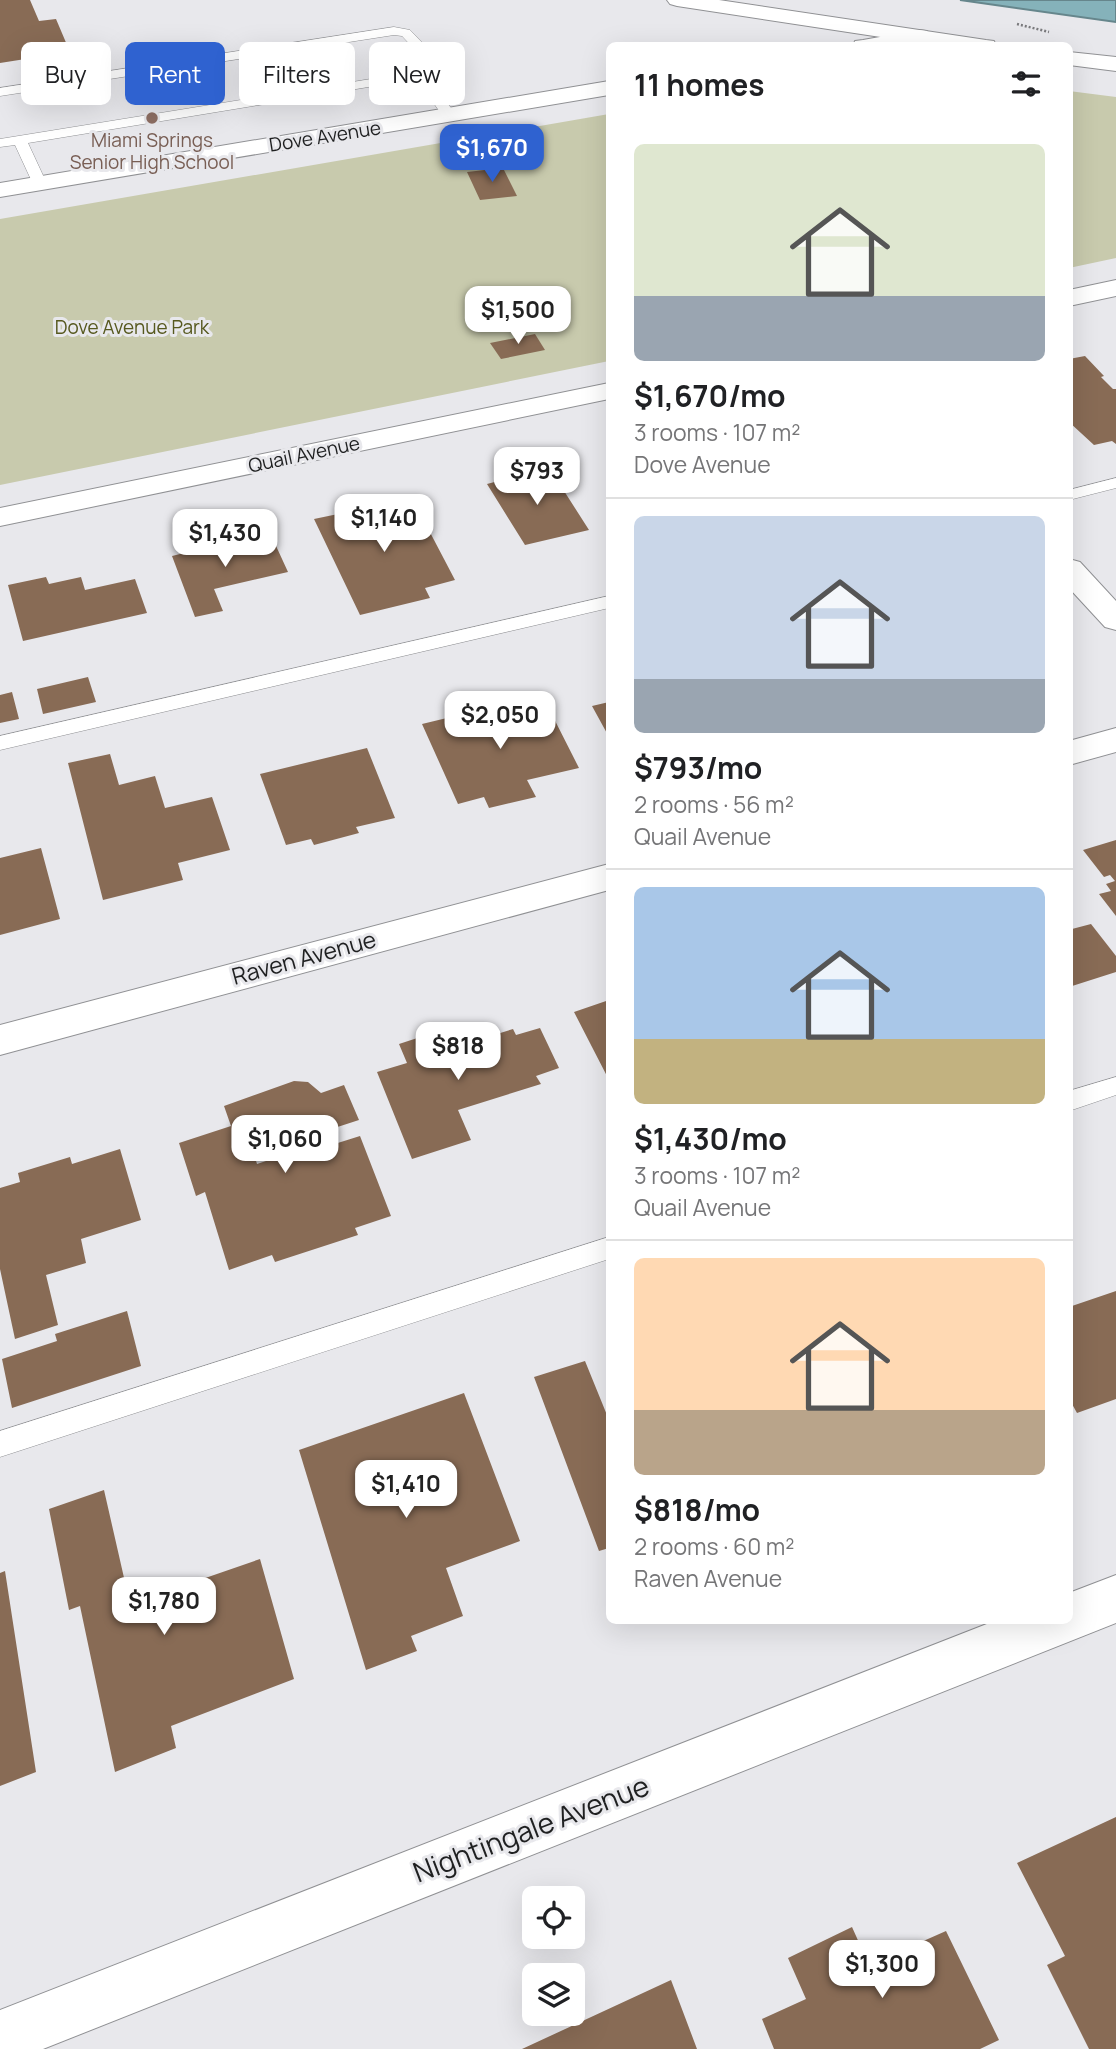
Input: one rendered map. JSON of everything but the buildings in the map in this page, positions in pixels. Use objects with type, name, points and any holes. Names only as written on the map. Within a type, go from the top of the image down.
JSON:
[{"type":"street","points":[[677,0],[959,42]]},
{"type":"street","points":[[885,42],[919,36]]},
{"type":"street","points":[[1073,59],[1116,64]]},
{"type":"street","name":"Dove Avenue","points":[[0,190],[606,89]]},
{"type":"street","points":[[1073,297],[1116,288]]},
{"type":"street","name":"Quail Avenue","points":[[0,517],[606,392]]},
{"type":"street","points":[[1073,573],[1116,620]]},
{"type":"street","points":[[1073,752],[1116,740]]},
{"type":"street","name":"Raven Avenue","points":[[0,1040],[606,878]]},
{"type":"street","points":[[1073,1615],[1116,1599]]},
{"type":"street","name":"Nightingale Avenue","points":[[0,2038],[1051,1624]]},
{"type":"lane","points":[[0,92],[394,31],[405,33],[414,42]]},
{"type":"lane","points":[[0,143],[369,83]]},
{"type":"lane","points":[[442,105],[449,115]]},
{"type":"lane","points":[[20,140],[40,184]]},
{"type":"lane","points":[[1073,494],[1116,484]]},
{"type":"lane","points":[[0,743],[606,603]]},
{"type":"lane","points":[[1073,1100],[1116,1086]]},
{"type":"lane","points":[[0,1444],[606,1249]]},
{"type":"green space","points":[[1073,92],[1116,97],[1116,258],[1073,267]]},
{"type":"green space","name":"Dove Avenue Park","points":[[606,115],[606,362],[0,485],[0,219]]},
{"type":"water","points":[[960,0],[1116,0],[1116,22]]},
{"type":"place","name":"Miami Springs Senior High School","points":[[152,118]]}]
